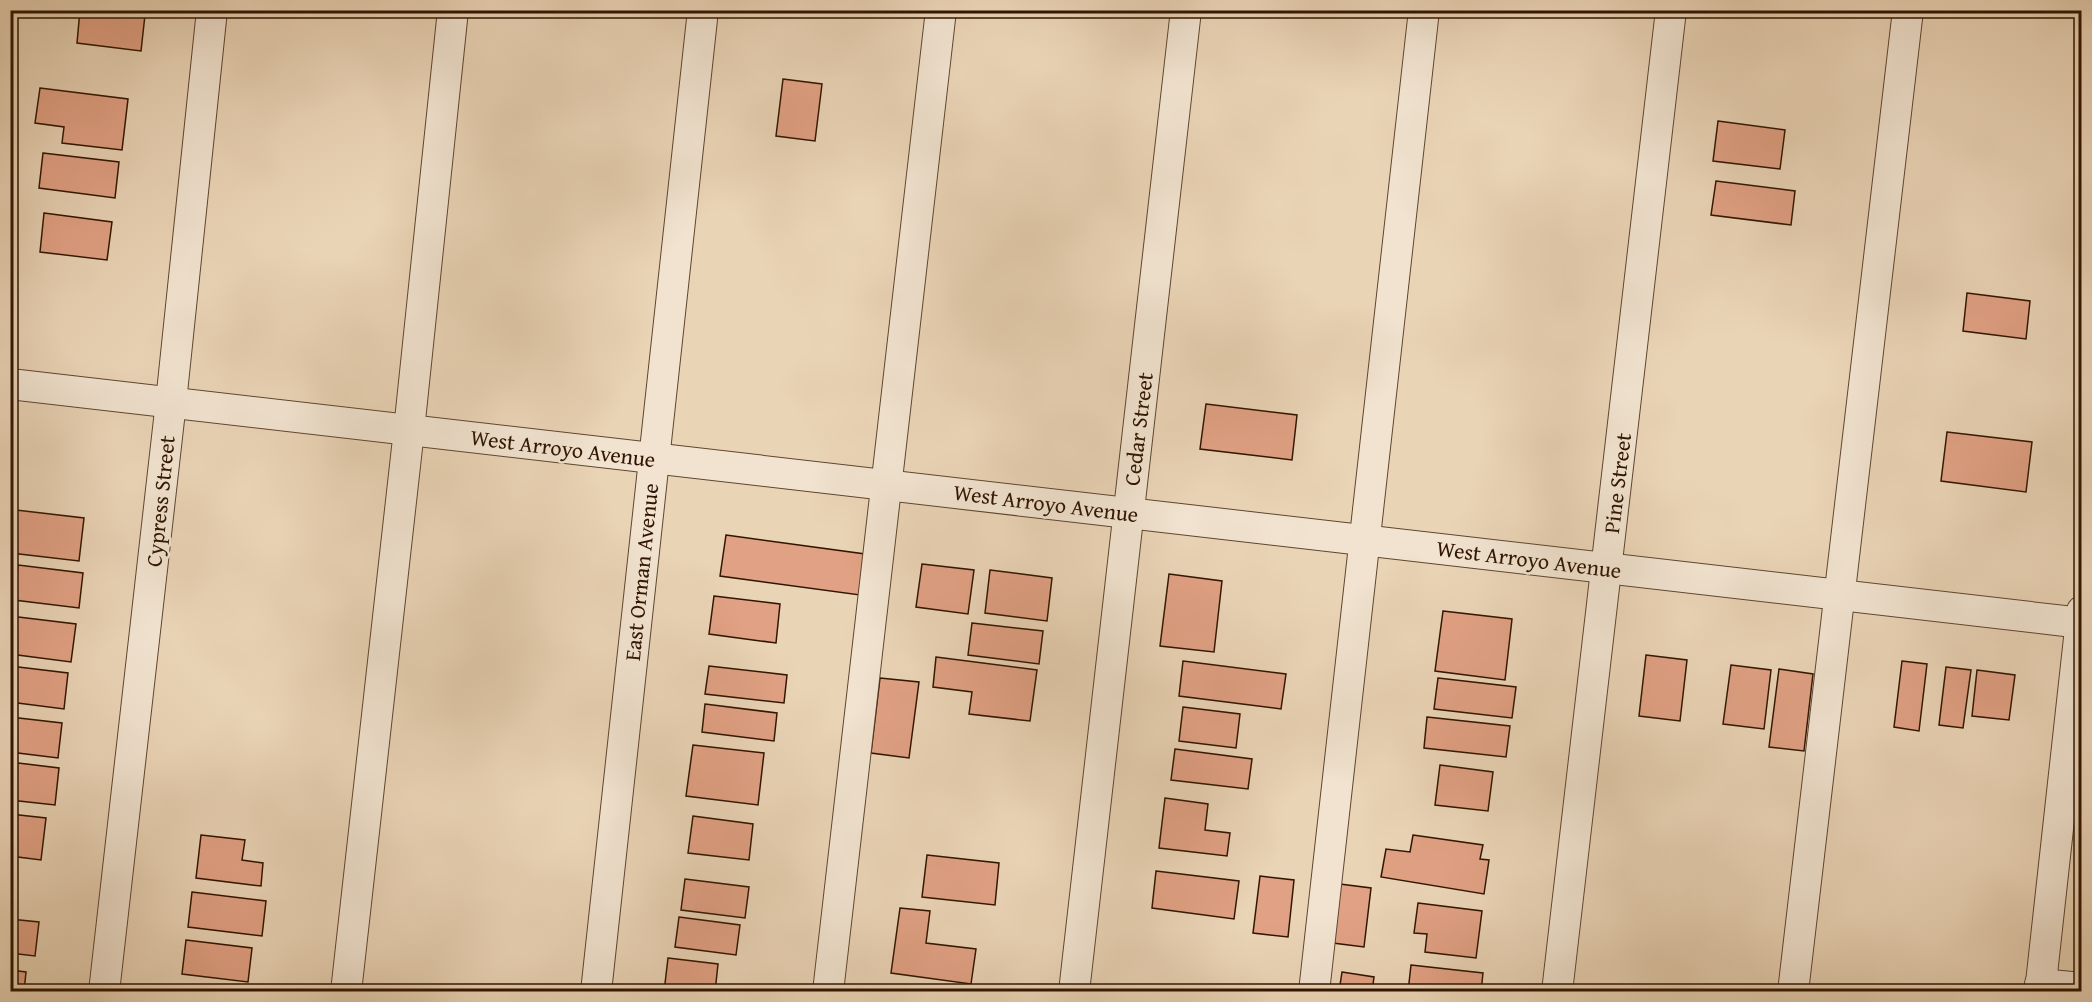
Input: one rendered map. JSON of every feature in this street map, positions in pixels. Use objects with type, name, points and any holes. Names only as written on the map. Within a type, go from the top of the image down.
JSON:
[{"type":"street","name":"Cypress Street","points":[[104,992],[171,402],[212,10]]},
{"type":"street","points":[[346,992],[453,10]]},
{"type":"street","name":"East Orman Avenue","points":[[596,992],[703,10]]},
{"type":"street","points":[[828,992],[940,10]]},
{"type":"street","name":"Cedar Street","points":[[1074,992],[1186,10]]},
{"type":"street","points":[[1314,992],[1424,10]]},
{"type":"street","name":"Pine Street","points":[[1557,992],[1671,10]]},
{"type":"street","points":[[1793,992],[1908,10]]},
{"type":"street","name":"West Arroyo Avenue","points":[[10,384],[1840,595],[2081,619]]},
{"type":"street","points":[[2081,619],[2040,988],[2082,988]]},
{"type":"building","points":[[80,10],[108,10],[145,15],[141,51],[77,43]]},
{"type":"building","points":[[783,79],[822,84],[815,141],[776,136]]},
{"type":"building","points":[[40,88],[128,99],[122,150],[62,143],[64,127],[35,123]]},
{"type":"building","points":[[1718,121],[1785,130],[1780,169],[1713,161]]},
{"type":"building","points":[[43,153],[119,162],[115,198],[39,188]]},
{"type":"building","points":[[1716,181],[1795,191],[1791,225],[1711,215]]},
{"type":"building","points":[[44,213],[112,222],[107,260],[40,252]]},
{"type":"building","points":[[1967,293],[2030,301],[2026,339],[1963,331]]},
{"type":"building","points":[[1206,404],[1297,415],[1292,460],[1200,449]]},
{"type":"building","points":[[1947,432],[2032,442],[2026,492],[1941,481]]},
{"type":"building","points":[[16,510],[84,518],[79,561],[11,553]]},
{"type":"building","points":[[726,535],[865,554],[860,595],[720,576]]},
{"type":"building","points":[[922,564],[974,570],[968,614],[916,607]]},
{"type":"building","points":[[18,565],[83,573],[79,608],[14,600]]},
{"type":"building","points":[[990,570],[1052,578],[1047,621],[985,613]]},
{"type":"building","points":[[1169,574],[1222,581],[1214,652],[1160,646]]},
{"type":"building","points":[[714,596],[780,604],[776,643],[709,634]]},
{"type":"building","points":[[1443,611],[1512,619],[1505,680],[1435,671]]},
{"type":"building","points":[[10,616],[76,624],[71,662],[10,654]]},
{"type":"building","points":[[972,623],[1043,631],[1039,664],[968,655]]},
{"type":"building","points":[[1646,655],[1687,660],[1680,721],[1639,716]]},
{"type":"building","points":[[936,657],[1037,670],[1030,721],[969,714],[972,692],[933,687]]},
{"type":"building","points":[[1183,661],[1286,674],[1281,709],[1179,696]]},
{"type":"building","points":[[1902,661],[1927,664],[1919,731],[1894,727]]},
{"type":"building","points":[[1731,665],[1771,670],[1764,729],[1723,724]]},
{"type":"building","points":[[10,666],[68,673],[64,709],[10,702]]},
{"type":"building","points":[[709,666],[787,675],[784,703],[705,694]]},
{"type":"building","points":[[1946,667],[1971,670],[1963,728],[1939,725]]},
{"type":"building","points":[[1779,669],[1813,674],[1804,751],[1769,747]]},
{"type":"building","points":[[1977,670],[2015,675],[2009,720],[1972,716]]},
{"type":"building","points":[[880,678],[919,682],[909,758],[871,753]]},
{"type":"building","points":[[1438,678],[1516,687],[1512,718],[1434,709]]},
{"type":"building","points":[[705,704],[777,713],[774,741],[702,732]]},
{"type":"building","points":[[1183,707],[1240,714],[1236,748],[1179,741]]},
{"type":"building","points":[[10,717],[62,723],[58,758],[10,752]]},
{"type":"building","points":[[1427,717],[1510,726],[1506,757],[1424,748]]},
{"type":"building","points":[[693,745],[764,753],[758,805],[686,796]]},
{"type":"building","points":[[1175,749],[1252,759],[1248,789],[1171,780]]},
{"type":"building","points":[[10,762],[59,768],[55,805],[10,800]]},
{"type":"building","points":[[1440,765],[1493,772],[1488,811],[1435,805]]},
{"type":"building","points":[[1165,798],[1208,804],[1205,830],[1230,833],[1227,856],[1159,848]]},
{"type":"building","points":[[10,814],[46,818],[41,860],[10,856]]},
{"type":"building","points":[[693,816],[753,824],[749,860],[688,853]]},
{"type":"building","points":[[201,835],[245,840],[242,860],[263,863],[261,886],[196,878]]},
{"type":"building","points":[[1413,835],[1483,845],[1480,859],[1489,860],[1484,894],[1381,877],[1386,849],[1410,852]]},
{"type":"building","points":[[927,855],[999,863],[995,905],[922,897]]},
{"type":"building","points":[[1156,871],[1239,881],[1234,919],[1152,908]]},
{"type":"building","points":[[1260,876],[1294,880],[1288,937],[1253,933]]},
{"type":"building","points":[[685,879],[749,887],[745,918],[681,910]]},
{"type":"building","points":[[1332,883],[1371,888],[1364,947],[1325,942]]},
{"type":"building","points":[[192,892],[266,901],[262,936],[188,927]]},
{"type":"building","points":[[1418,903],[1482,911],[1476,958],[1425,952],[1427,934],[1414,933]]},
{"type":"building","points":[[900,908],[930,911],[926,943],[976,949],[971,984],[891,973]]},
{"type":"building","points":[[679,917],[740,925],[736,955],[675,947]]},
{"type":"building","points":[[10,919],[39,922],[35,956],[10,953]]},
{"type":"building","points":[[186,940],[252,948],[248,982],[182,974]]},
{"type":"building","points":[[668,958],[718,964],[715,992],[664,992]]},
{"type":"building","points":[[1411,965],[1483,973],[1481,992],[1408,992]]},
{"type":"building","points":[[10,970],[26,972],[24,992],[10,992]]},
{"type":"building","points":[[1342,972],[1374,977],[1372,992],[1339,992]]},
{"type":"building","points":[[186,987],[224,992],[185,992]]}]
